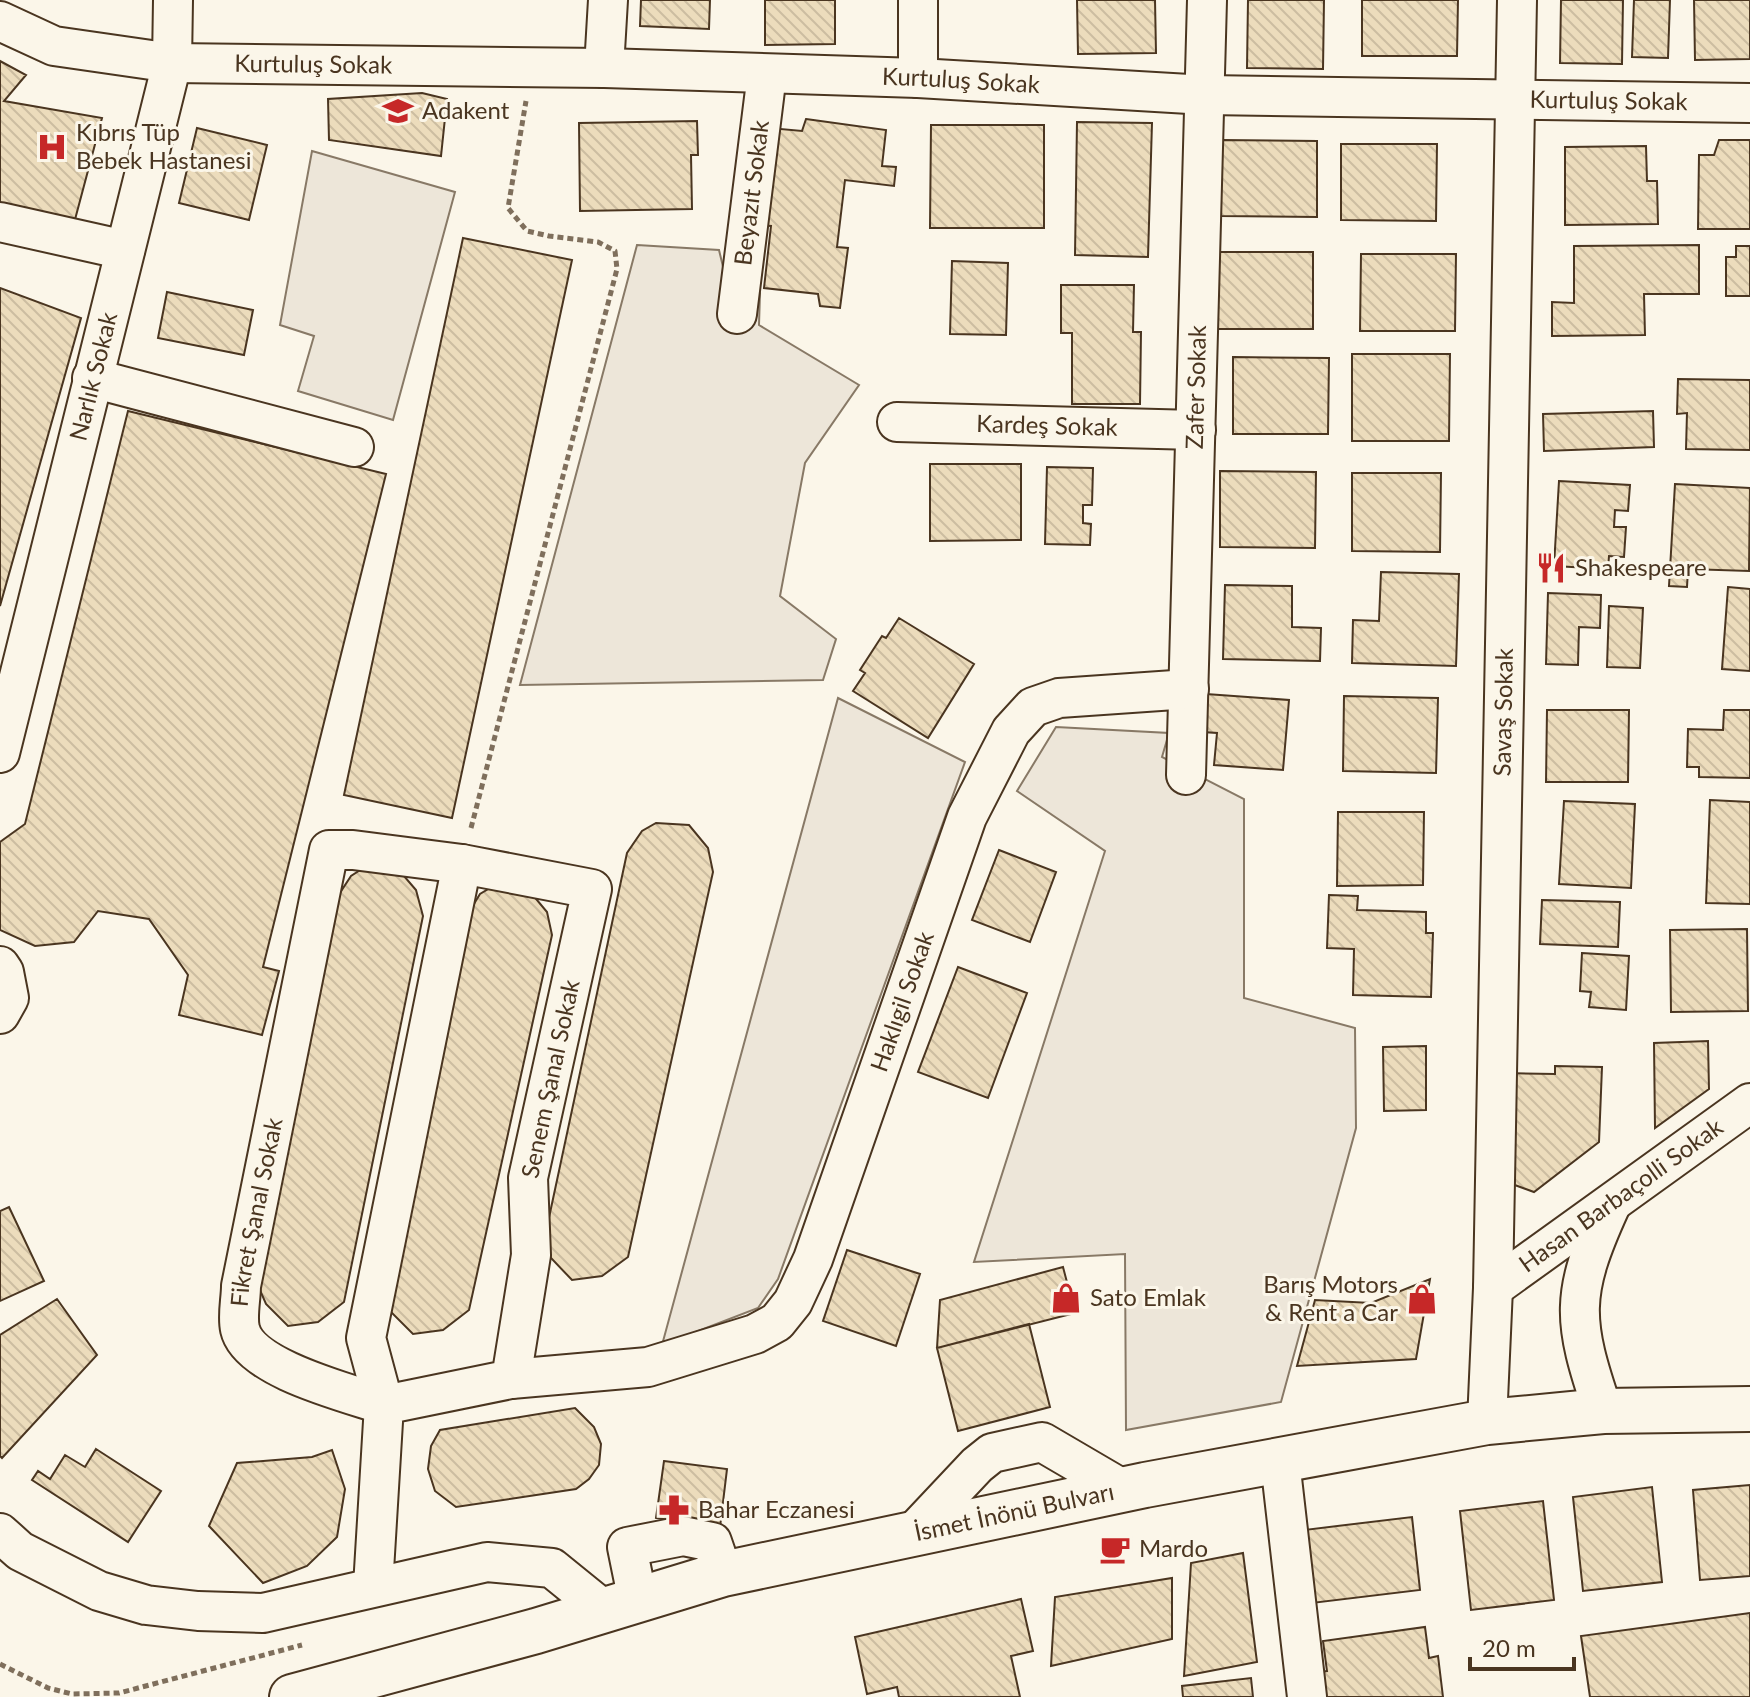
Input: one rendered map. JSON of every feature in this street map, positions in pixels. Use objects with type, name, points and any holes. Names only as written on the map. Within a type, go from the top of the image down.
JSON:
[{"type":"main road","name":"İsmet İnönü Bulvarı","points":[[292,1697],[622,1606],[723,1574],[1124,1490],[1487,1422],[1603,1411],[1750,1409]]},
{"type":"street","name":"Narlık Sokak","points":[[0,753],[172,63],[173,0]]},
{"type":"street","points":[[604,68],[608,0]]},
{"type":"street","points":[[918,0],[918,78]]},
{"type":"street","name":"Zafer Sokak","points":[[1186,775],[1207,0]]},
{"type":"street","name":"Savaş Sokak","points":[[1487,1422],[1493,1288],[1517,0]]},
{"type":"street","name":"Kurtuluş Sokak","points":[[0,21],[54,46],[172,63],[604,68],[918,78],[1206,95],[1750,103]]},
{"type":"street","name":"Beyazıt Sokak","points":[[737,314],[767,74]]},
{"type":"street","points":[[0,222],[125,250]]},
{"type":"street","points":[[92,378],[354,447]]},
{"type":"street","name":"Kardeş Sokak","points":[[897,422],[1196,430]]},
{"type":"street","name":"Haklıgil Sokak","points":[[511,1379],[648,1367],[755,1334],[777,1322],[793,1302],[813,1259],[967,817],[1011,731],[1033,707],[1059,698],[1189,689]]},
{"type":"street","name":"Fikret Şanal Sokak","points":[[384,1405],[289,1373],[251,1348],[240,1330],[241,1286],[329,850],[353,850],[462,864],[592,889]]},
{"type":"street","points":[[373,1587],[384,1405],[366,1338],[462,864]]},
{"type":"street","name":"Senem Şanal Sokak","points":[[511,1379],[531,1255],[528,1178],[592,889]]},
{"type":"street","points":[[0,966],[9,998],[0,1014]]},
{"type":"street","name":"Hasan Barbaçolli Sokak","points":[[1493,1288],[1610,1207],[1750,1103]]},
{"type":"street","points":[[1603,1411],[1579,1331],[1579,1292],[1589,1253],[1610,1207]]},
{"type":"street","points":[[384,1405],[511,1379]]},
{"type":"street","points":[[913,1533],[992,1453],[1042,1442],[1124,1490]]},
{"type":"street","points":[[1280,1461],[1307,1697]]},
{"type":"street","points":[[0,1533],[20,1551],[99,1591],[146,1605],[198,1611],[263,1613],[487,1562],[552,1568],[622,1606]]},
{"type":"path","points":[[462,864],[617,269],[615,251],[598,242],[527,231],[508,208],[532,68]]},
{"type":"path","points":[[0,1664],[48,1688],[72,1694]]},
{"type":"shaded area","points":[[312,151],[455,192],[393,420],[298,391],[314,336],[280,325]]},
{"type":"shaded area","points":[[637,245],[719,250],[725,275],[760,293],[759,325],[859,385],[805,463],[780,596],[836,639],[823,680],[520,685]]},
{"type":"shaded area","points":[[838,698],[965,762],[778,1279],[758,1308],[662,1345]]},
{"type":"shaded area","points":[[1056,727],[1169,733],[1162,757],[1244,799],[1244,998],[1355,1028],[1356,1128],[1281,1402],[1126,1430],[1125,1254],[974,1262],[1105,851],[1017,791]]},
{"type":"building","points":[[641,0],[710,0],[709,29],[640,26]]},
{"type":"building","points":[[765,0],[835,0],[835,44],[765,45]]},
{"type":"building","points":[[1077,0],[1155,0],[1156,53],[1078,54]]},
{"type":"building","points":[[1248,0],[1324,0],[1323,69],[1247,68]]},
{"type":"building","points":[[1362,0],[1458,0],[1457,56],[1362,56]]},
{"type":"building","points":[[1561,0],[1623,0],[1622,64],[1560,63]]},
{"type":"building","points":[[1634,0],[1670,0],[1668,58],[1632,57]]},
{"type":"building","points":[[1694,0],[1750,0],[1750,59],[1695,60]]},
{"type":"building","points":[[0,61],[26,75],[4,101],[102,118],[73,227],[0,212]]},
{"type":"building","points":[[422,93],[447,99],[441,156],[329,140],[328,99]]},
{"type":"building","points":[[806,119],[886,130],[882,166],[896,167],[894,186],[845,180],[837,247],[848,248],[840,308],[820,306],[818,294],[764,288],[771,226],[760,225],[770,128],[802,131]]},
{"type":"building","points":[[697,121],[698,155],[691,155],[692,209],[580,211],[579,123]]},
{"type":"building","points":[[1077,122],[1152,123],[1148,257],[1075,255]]},
{"type":"building","points":[[931,125],[1044,125],[1044,228],[930,228]]},
{"type":"building","points":[[197,128],[267,145],[249,220],[179,203]]},
{"type":"building","points":[[1221,140],[1317,141],[1317,217],[1221,216]]},
{"type":"building","points":[[1719,140],[1750,140],[1750,229],[1698,229],[1699,155],[1714,155]]},
{"type":"building","points":[[1341,144],[1437,144],[1436,221],[1341,220]]},
{"type":"building","points":[[1646,146],[1647,181],[1657,181],[1658,224],[1565,225],[1565,147]]},
{"type":"building","points":[[463,238],[572,260],[452,818],[344,795]]},
{"type":"building","points":[[1699,245],[1699,294],[1644,294],[1645,335],[1552,336],[1552,302],[1574,303],[1574,246]]},
{"type":"building","points":[[1736,246],[1750,246],[1750,296],[1726,296],[1726,257],[1736,257]]},
{"type":"building","points":[[1218,252],[1313,252],[1313,329],[1217,329]]},
{"type":"building","points":[[1361,254],[1456,254],[1455,331],[1360,331]]},
{"type":"building","points":[[952,261],[1008,263],[1006,335],[950,334]]},
{"type":"building","points":[[1061,285],[1134,285],[1133,332],[1141,332],[1140,404],[1072,404],[1072,333],[1061,333]]},
{"type":"building","points":[[0,288],[81,318],[0,606]]},
{"type":"building","points":[[167,292],[253,310],[244,355],[158,338]]},
{"type":"building","points":[[1352,354],[1450,354],[1449,441],[1352,441]]},
{"type":"building","points":[[1233,357],[1329,358],[1328,434],[1233,434]]},
{"type":"building","points":[[1678,379],[1750,380],[1750,450],[1686,449],[1687,413],[1677,414]]},
{"type":"building","points":[[128,411],[386,474],[263,967],[279,971],[262,1035],[179,1015],[188,975],[149,919],[98,911],[74,942],[35,946],[0,930],[0,842],[25,824]]},
{"type":"building","points":[[1653,411],[1654,447],[1544,451],[1543,414]]},
{"type":"building","points":[[930,464],[1021,464],[1021,540],[930,541]]},
{"type":"building","points":[[1047,467],[1093,468],[1092,505],[1083,505],[1083,523],[1091,524],[1090,545],[1045,544]]},
{"type":"building","points":[[1220,471],[1316,472],[1315,548],[1220,547]]},
{"type":"building","points":[[1352,473],[1441,473],[1440,552],[1352,551]]},
{"type":"building","points":[[1559,481],[1630,485],[1628,511],[1615,510],[1614,527],[1626,527],[1624,557],[1609,556],[1608,569],[1554,566]]},
{"type":"building","points":[[1675,484],[1750,488],[1749,571],[1688,569],[1687,587],[1669,586]]},
{"type":"building","points":[[1381,572],[1459,574],[1456,666],[1352,663],[1353,620],[1379,621]]},
{"type":"building","points":[[1225,585],[1292,586],[1292,627],[1321,628],[1320,661],[1223,659]]},
{"type":"building","points":[[1728,587],[1750,589],[1750,671],[1722,669]]},
{"type":"building","points":[[1548,593],[1601,595],[1600,628],[1579,627],[1578,665],[1546,664]]},
{"type":"building","points":[[1609,606],[1643,608],[1640,668],[1607,667]]},
{"type":"building","points":[[899,618],[974,664],[928,738],[853,691],[865,673],[860,670],[882,636],[886,638]]},
{"type":"building","points":[[1206,694],[1289,700],[1283,770],[1214,765],[1217,733],[1203,732]]},
{"type":"building","points":[[1344,696],[1438,698],[1436,773],[1343,771]]},
{"type":"building","points":[[1547,710],[1629,710],[1628,782],[1546,782]]},
{"type":"building","points":[[1724,710],[1750,710],[1750,778],[1699,777],[1699,767],[1687,767],[1688,729],[1723,730]]},
{"type":"building","points":[[1710,800],[1750,802],[1750,904],[1706,903]]},
{"type":"building","points":[[1564,801],[1635,804],[1631,888],[1559,884]]},
{"type":"building","points":[[1338,812],[1424,812],[1423,885],[1337,886]]},
{"type":"building","points":[[656,823],[689,825],[708,848],[713,872],[628,1257],[602,1276],[572,1280],[551,1258],[544,1241],[627,853],[642,831]]},
{"type":"building","points":[[999,850],[1056,872],[1030,942],[972,920]]},
{"type":"building","points":[[365,867],[398,869],[416,890],[423,916],[344,1302],[318,1322],[288,1326],[266,1304],[259,1288],[336,899],[351,876]]},
{"type":"building","points":[[495,885],[527,888],[547,912],[552,935],[469,1310],[443,1330],[413,1334],[391,1312],[384,1295],[466,917],[480,894]]},
{"type":"building","points":[[1329,895],[1358,896],[1357,910],[1426,912],[1426,933],[1433,933],[1431,997],[1353,995],[1354,949],[1327,948]]},
{"type":"building","points":[[1542,900],[1620,902],[1618,947],[1540,944]]},
{"type":"building","points":[[1747,929],[1748,1011],[1671,1012],[1670,930]]},
{"type":"building","points":[[1582,953],[1629,956],[1626,1010],[1589,1007],[1591,992],[1580,991]]},
{"type":"building","points":[[958,967],[1027,993],[988,1098],[918,1072]]},
{"type":"building","points":[[1708,1041],[1709,1089],[1655,1128],[1654,1043]]},
{"type":"building","points":[[1426,1046],[1426,1110],[1384,1111],[1383,1047]]},
{"type":"building","points":[[1555,1066],[1602,1067],[1599,1142],[1534,1192],[1501,1180],[1505,1073],[1555,1074]]},
{"type":"building","points":[[9,1207],[44,1281],[0,1301],[0,1211]]},
{"type":"building","points":[[847,1250],[920,1274],[896,1346],[823,1321]]},
{"type":"building","points":[[1063,1267],[1075,1313],[937,1348],[940,1300]]},
{"type":"building","points":[[1430,1279],[1416,1359],[1297,1366],[1315,1300],[1371,1303]]},
{"type":"building","points":[[57,1299],[97,1355],[2,1458],[0,1335]]},
{"type":"building","points":[[1029,1324],[1050,1407],[958,1431],[937,1348]]},
{"type":"building","points":[[575,1408],[594,1427],[601,1444],[599,1465],[589,1479],[576,1489],[456,1507],[435,1491],[428,1469],[431,1446],[440,1430]]},
{"type":"building","points":[[96,1449],[161,1491],[128,1542],[32,1480],[38,1471],[50,1479],[65,1455],[85,1467]]},
{"type":"building","points":[[332,1450],[345,1489],[337,1537],[307,1566],[263,1583],[209,1526],[237,1463],[312,1457]]},
{"type":"building","points":[[664,1461],[727,1469],[720,1527],[656,1518]]},
{"type":"building","points":[[1750,1485],[1750,1576],[1700,1580],[1693,1490]]},
{"type":"building","points":[[1652,1487],[1662,1582],[1583,1591],[1573,1497]]},
{"type":"building","points":[[1543,1501],[1554,1600],[1471,1610],[1460,1511]]},
{"type":"building","points":[[1412,1517],[1420,1590],[1312,1603],[1304,1530]]},
{"type":"building","points":[[1243,1553],[1257,1662],[1184,1676],[1191,1563]]},
{"type":"building","points":[[1172,1578],[1172,1639],[1051,1666],[1055,1597]]},
{"type":"building","points":[[1021,1599],[1033,1651],[1011,1656],[1020,1697],[899,1697],[897,1687],[867,1694],[855,1637]]},
{"type":"building","points":[[1750,1613],[1750,1697],[1590,1697],[1581,1636]]},
{"type":"building","points":[[1425,1627],[1429,1658],[1438,1656],[1443,1697],[1321,1697],[1318,1672],[1327,1671],[1323,1641]]},
{"type":"building","points":[[1251,1678],[1253,1697],[1183,1697],[1182,1686]]},
{"type":"place","name":"Adakent","points":[[398,111]]},
{"type":"place","name":"Kıbrıs Tüp Bebek Hastanesi","points":[[52,147]]},
{"type":"place","name":"Shakespeare","points":[[1551,568]]},
{"type":"place","name":"Sato Emlak","points":[[1066,1298]]},
{"type":"place","name":"Barış Motors & Rent a Car","points":[[1422,1299]]},
{"type":"place","name":"Bahar Eczanesi","points":[[674,1510]]},
{"type":"place","name":"Mardo","points":[[1115,1549]]}]
